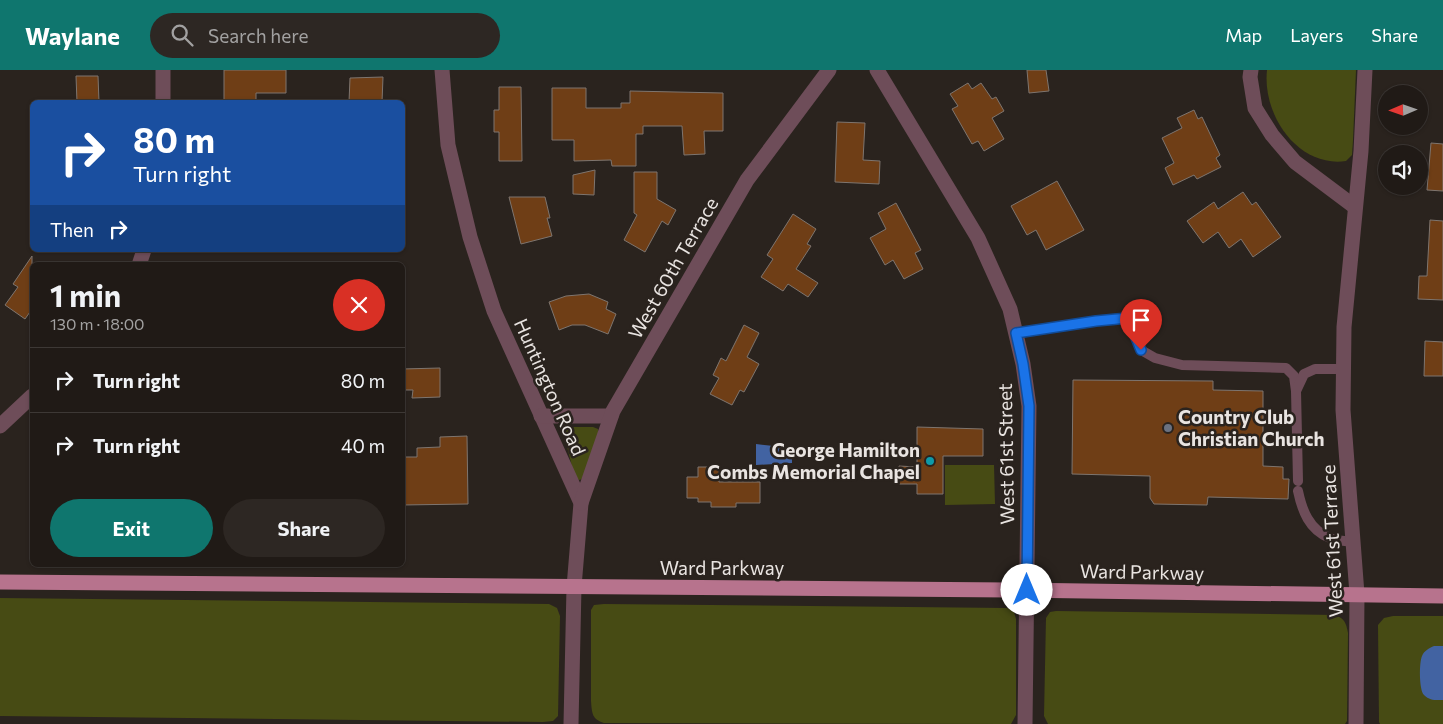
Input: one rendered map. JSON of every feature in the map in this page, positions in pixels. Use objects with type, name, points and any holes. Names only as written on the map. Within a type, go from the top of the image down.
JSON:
[{"type":"main road","name":"Ward Parkway","points":[[0,582],[1027,590],[1443,596]]},
{"type":"street","points":[[163,70],[163,100]]},
{"type":"street","name":"Huntington Road","points":[[442,70],[448,145],[470,237],[494,311],[581,503],[574,587],[571,724]]},
{"type":"street","name":"West 60th Terrace","points":[[581,503],[611,416],[747,180],[829,70]]},
{"type":"street","name":"West 61st Street","points":[[877,70],[978,238],[1010,309],[1016,333],[1029,406],[1025,724]]},
{"type":"street","points":[[1251,70],[1250,77],[1256,108],[1272,135],[1295,162],[1356,207]]},
{"type":"street","name":"West 61st Terrace","points":[[1356,724],[1357,594],[1343,410],[1344,327],[1361,151],[1365,70]]},
{"type":"street","points":[[0,426],[30,398]]},
{"type":"street","points":[[541,416],[611,416]]},
{"type":"lane","points":[[1016,333],[1128,318],[1141,350],[1155,358],[1182,365],[1286,368],[1294,376],[1296,391],[1298,486],[1302,510],[1311,525],[1329,538],[1353,542]]},
{"type":"lane","points":[[1296,391],[1304,374],[1315,370],[1344,369]]},
{"type":"green space","points":[[1267,70],[1356,70],[1352,155],[1346,161],[1329,161],[1313,156],[1299,147],[1287,135],[1277,120],[1270,104]]},
{"type":"green space","points":[[593,427],[598,429],[598,435],[584,477],[580,480],[575,479],[564,434],[565,429]]},
{"type":"green space","points":[[945,465],[994,465],[995,504],[945,505]]},
{"type":"green space","points":[[0,598],[549,604],[557,608],[560,616],[558,716],[553,721],[543,722],[0,716]]},
{"type":"green space","points":[[594,605],[1007,608],[1014,612],[1016,619],[1016,715],[1011,724],[604,723],[593,715],[591,701],[591,610]]},
{"type":"green space","points":[[1050,612],[1335,615],[1344,622],[1348,633],[1347,721],[1345,724],[1048,724],[1044,716],[1046,618]]},
{"type":"green space","points":[[1393,616],[1443,616],[1443,724],[1380,724],[1379,722],[1378,625],[1384,618]]},
{"type":"water","points":[[756,444],[792,448],[792,463],[756,465]]},
{"type":"water","points":[[1434,646],[1443,646],[1443,700],[1433,700],[1424,695],[1420,682],[1422,656]]},
{"type":"building","points":[[224,70],[286,70],[286,93],[256,93],[256,100],[224,100]]},
{"type":"building","points":[[1027,70],[1046,70],[1049,91],[1029,93]]},
{"type":"building","points":[[76,76],[98,76],[99,100],[77,100]]},
{"type":"building","points":[[383,77],[382,100],[349,100],[350,78]]},
{"type":"building","points":[[968,83],[972,89],[981,83],[992,99],[996,97],[1004,111],[992,118],[1004,139],[984,151],[978,141],[972,144],[952,109],[958,106],[950,94]]},
{"type":"building","points":[[499,87],[521,87],[522,161],[499,161],[499,132],[494,132],[494,110],[499,110]]},
{"type":"building","points":[[552,88],[586,88],[586,108],[621,108],[621,103],[630,103],[630,91],[723,93],[723,131],[704,131],[705,154],[684,155],[682,126],[643,126],[643,134],[636,134],[636,166],[612,166],[611,160],[574,161],[574,140],[552,140]]},
{"type":"building","points":[[1194,110],[1198,119],[1202,117],[1220,155],[1216,158],[1221,167],[1197,179],[1194,175],[1173,185],[1165,168],[1174,163],[1162,138],[1182,128],[1177,118]]},
{"type":"building","points":[[837,122],[865,123],[863,160],[880,161],[879,184],[835,182]]},
{"type":"building","points":[[1431,143],[1443,144],[1443,191],[1428,190]]},
{"type":"building","points":[[595,170],[594,195],[573,194],[573,175]]},
{"type":"building","points":[[634,172],[657,172],[657,199],[676,210],[668,225],[662,221],[645,252],[624,240],[637,215],[634,213]]},
{"type":"building","points":[[1057,181],[1084,230],[1046,250],[1036,230],[1027,235],[1011,206]]},
{"type":"building","points":[[1243,192],[1252,205],[1256,202],[1281,237],[1253,257],[1241,239],[1229,248],[1218,232],[1203,243],[1187,221],[1214,202],[1218,209]]},
{"type":"building","points":[[509,197],[545,197],[550,218],[547,218],[552,236],[521,244]]},
{"type":"building","points":[[896,203],[921,250],[915,253],[923,269],[904,279],[893,260],[885,265],[870,238],[886,229],[878,213]]},
{"type":"building","points":[[793,214],[816,229],[807,244],[811,246],[796,269],[818,283],[808,297],[788,284],[783,291],[761,277],[773,259],[767,255]]},
{"type":"building","points":[[1430,220],[1443,221],[1443,300],[1418,299],[1419,276],[1427,276]]},
{"type":"building","points":[[32,256],[32,262],[30,262],[30,312],[25,319],[5,305],[18,287],[13,284]]},
{"type":"building","points":[[589,294],[608,302],[606,309],[616,314],[608,334],[585,325],[572,325],[559,330],[549,302],[566,296]]},
{"type":"building","points":[[744,325],[759,333],[747,357],[759,364],[744,392],[740,390],[732,405],[710,394],[719,378],[713,375],[721,358],[726,361]]},
{"type":"building","points":[[1425,341],[1443,342],[1443,376],[1424,376]]},
{"type":"building","points":[[440,368],[440,397],[412,398],[413,390],[405,390],[405,369]]},
{"type":"building","name":"Country Club Christian Church","points":[[1073,380],[1213,381],[1213,390],[1263,391],[1263,466],[1283,467],[1283,479],[1289,479],[1288,499],[1208,497],[1207,505],[1154,504],[1150,498],[1150,476],[1072,474]]},
{"type":"building","name":"George Hamilton Combs Memorial Chapel","points":[[917,427],[983,429],[983,456],[943,456],[943,494],[917,494],[917,484],[899,484],[899,466],[917,467]]},
{"type":"building","points":[[467,436],[468,504],[405,505],[405,457],[417,457],[417,448],[440,447],[440,437]]},
{"type":"building","points":[[698,467],[719,467],[719,482],[760,482],[760,503],[736,503],[736,507],[711,507],[711,502],[698,502],[698,498],[687,498],[687,477],[698,477]]},
{"type":"place","name":"Country Club Christian Church","points":[[1168,428]]},
{"type":"place","name":"George Hamilton Combs Memorial Chapel","points":[[930,461]]},
{"type":"route","points":[[1027,590],[1029,406],[1016,333],[1128,318],[1141,350]]}]
